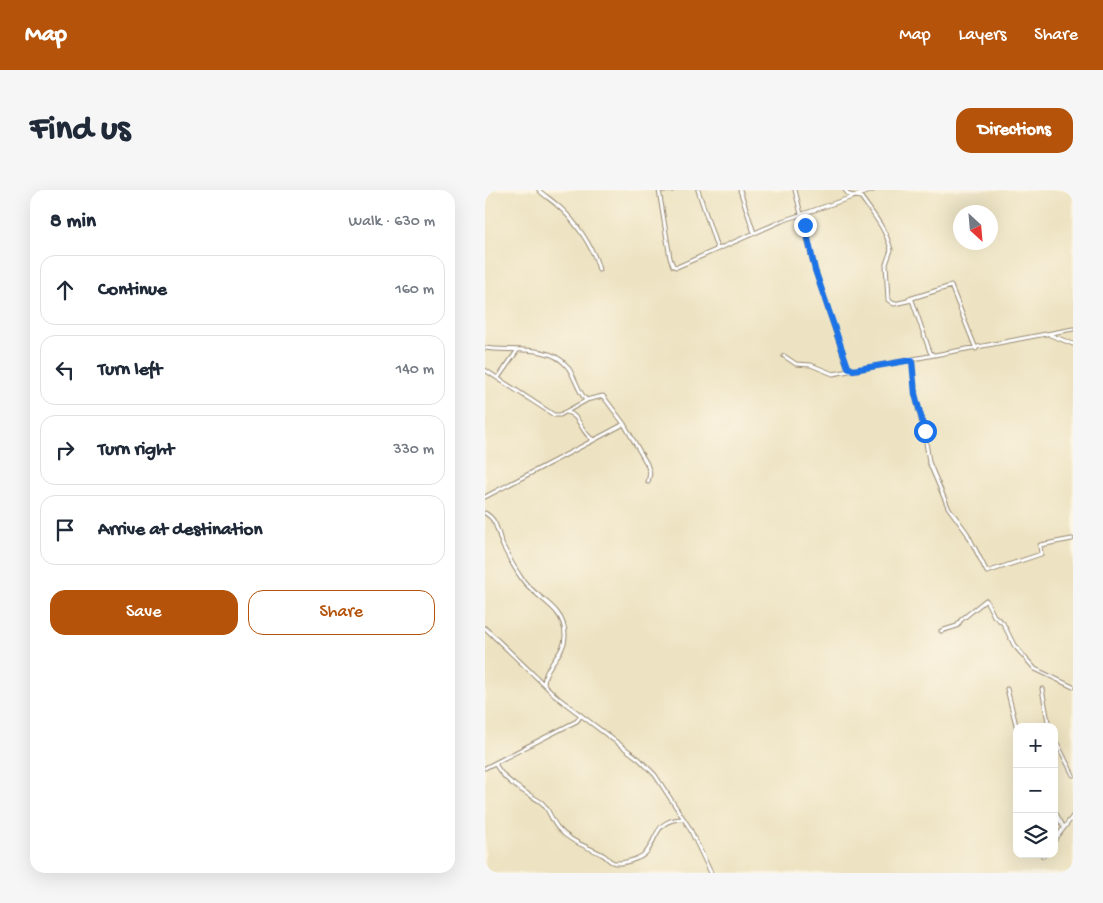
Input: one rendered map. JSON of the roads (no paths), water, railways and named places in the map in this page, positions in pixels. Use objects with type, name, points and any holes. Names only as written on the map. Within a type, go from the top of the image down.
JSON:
[{"type":"street","points":[[539,190],[561,208],[580,232],[594,253],[599,270]]},
{"type":"street","points":[[672,190],[659,190],[673,266],[677,267],[754,233],[873,190]]},
{"type":"street","points":[[698,190],[717,248]]},
{"type":"street","points":[[740,190],[754,233]]},
{"type":"street","points":[[795,190],[819,284],[847,366],[853,370]]},
{"type":"street","points":[[845,190],[852,196],[858,196],[863,199],[868,210],[880,222],[889,244],[891,250],[886,264],[888,300],[894,304],[952,286],[976,349]]},
{"type":"street","points":[[909,299],[914,303],[930,352],[934,355]]},
{"type":"street","points":[[783,356],[797,364],[811,365],[833,374],[976,349],[1073,329]]},
{"type":"street","points":[[1049,334],[1073,344]]},
{"type":"street","points":[[485,348],[541,353],[557,358],[567,366],[584,397],[588,400]]},
{"type":"street","points":[[498,378],[517,351]]},
{"type":"street","points":[[912,360],[915,394],[925,434],[928,459],[948,507],[967,533],[987,572],[1041,554],[1040,545],[1072,539]]},
{"type":"street","points":[[485,370],[551,413],[559,415],[588,400],[603,396],[624,424],[648,466],[648,482]]},
{"type":"street","points":[[567,412],[573,414],[585,434],[594,440]]},
{"type":"street","points":[[485,497],[624,424]]},
{"type":"street","points":[[485,513],[495,522],[502,545],[523,580],[557,612],[563,622],[564,643],[546,672],[544,684]]},
{"type":"street","points":[[941,631],[957,626],[961,620],[986,600],[992,613],[1003,624],[1015,645],[1035,669],[1073,687]]},
{"type":"street","points":[[485,628],[557,698],[648,768],[665,789],[684,819],[711,873]]},
{"type":"street","points":[[1007,689],[1016,723]]},
{"type":"street","points":[[1042,689],[1048,723]]},
{"type":"street","points":[[485,768],[577,721],[581,715]]},
{"type":"street","points":[[1058,745],[1073,775]]},
{"type":"street","points":[[495,763],[505,776],[542,803],[558,828],[579,846],[606,856],[611,862],[631,861],[643,856],[648,851],[653,837],[661,826],[674,819],[684,819]]},
{"type":"street","points":[[1056,813],[1064,828]]},
{"type":"street","points":[[1058,836],[1073,816]]}]
